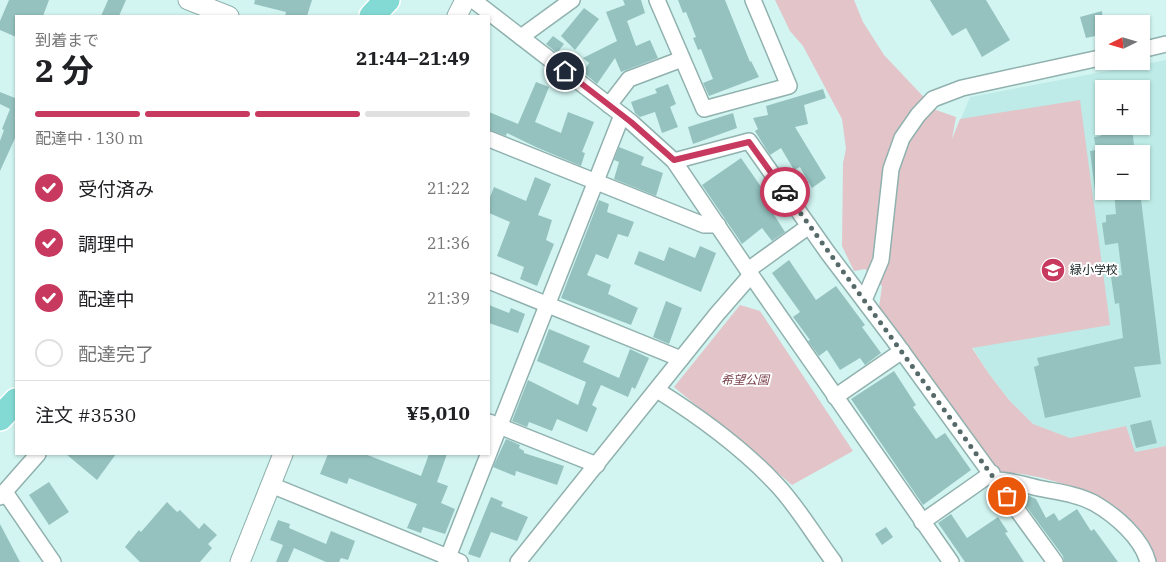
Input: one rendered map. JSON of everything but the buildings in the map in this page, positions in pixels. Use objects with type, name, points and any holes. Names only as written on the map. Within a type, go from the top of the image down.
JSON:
[{"type":"highway","points":[[373,15],[387,0]]},
{"type":"highway","points":[[0,418],[15,402]]},
{"type":"street","points":[[188,0],[226,15]]},
{"type":"street","points":[[458,15],[465,0]]},
{"type":"street","points":[[473,0],[622,115],[674,160],[749,273],[951,562]]},
{"type":"street","points":[[521,37],[572,0]]},
{"type":"street","points":[[657,0],[704,109],[788,86],[753,0]]},
{"type":"street","points":[[1150,48],[1166,44]]},
{"type":"street","points":[[609,105],[630,79],[682,59]]},
{"type":"street","points":[[864,300],[881,260],[891,169],[902,138],[918,115],[933,99],[962,88],[1095,59]]},
{"type":"street","points":[[490,437],[548,304],[622,115]]},
{"type":"street","points":[[490,139],[704,225],[718,225]]},
{"type":"street","points":[[674,160],[749,142],[1055,562]]},
{"type":"street","points":[[518,562],[598,465],[749,273],[809,226]]},
{"type":"street","points":[[490,281],[682,359]]},
{"type":"street","points":[[835,397],[902,351]]},
{"type":"street","points":[[657,390],[698,415],[747,455],[778,486],[834,562]]},
{"type":"street","points":[[494,424],[598,465]]},
{"type":"street","points":[[37,455],[3,494],[53,562]]},
{"type":"street","points":[[240,562],[283,455]]},
{"type":"street","points":[[270,485],[451,561],[484,455]]},
{"type":"street","points":[[922,522],[994,477],[1066,493],[1093,503],[1106,511],[1131,534],[1146,553],[1148,562]]},
{"type":"shaded area","name":"緑小学校","points":[[1166,60],[1166,446],[1135,452],[1126,426],[1070,438],[1032,424],[1009,400],[989,374],[954,318],[951,143],[970,97],[1113,70],[1150,70],[1150,63]]},
{"type":"green space","points":[[775,0],[854,0],[863,22],[884,55],[936,110],[956,117],[952,139],[960,119],[1080,100],[1110,325],[972,348],[1009,400],[1033,424],[1070,438],[1126,426],[1135,452],[1166,446],[1166,562],[1157,562],[1149,544],[1129,521],[1096,498],[1038,477],[1000,472],[879,307],[882,286],[865,269],[854,271],[842,246],[843,163],[846,149],[842,119],[803,46],[790,31]]},
{"type":"green space","name":"希望公園","points":[[740,305],[760,311],[853,451],[792,485],[674,387]]},
{"type":"way so far","points":[[785,192],[1007,496]]},
{"type":"place","name":"緑小学校","points":[[1053,270]]},
{"type":"route","points":[[565,71],[631,122],[674,160],[749,142],[785,192]]}]
